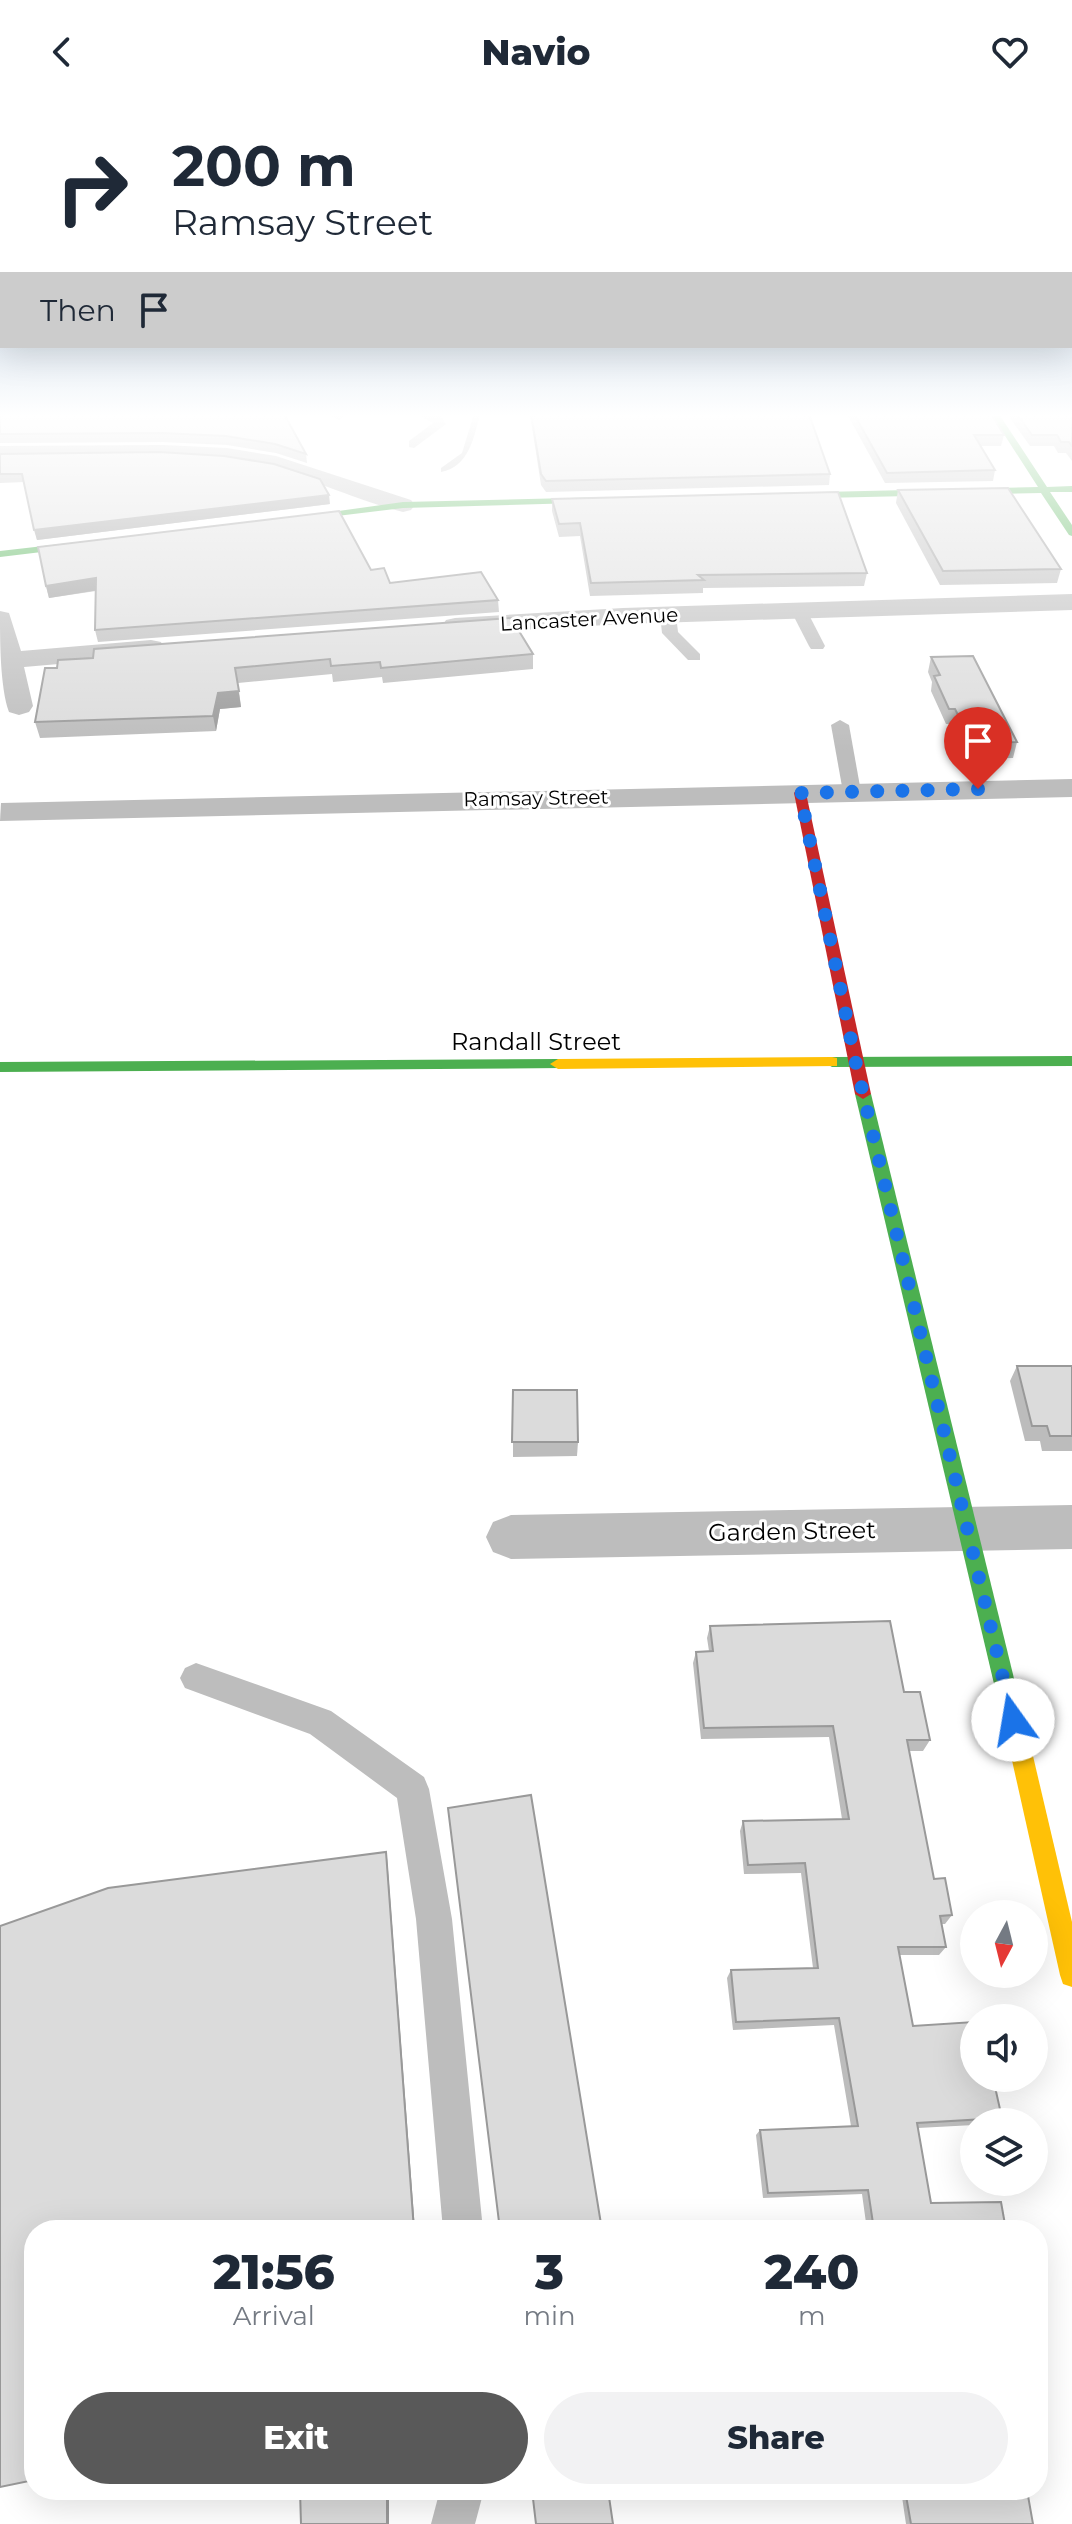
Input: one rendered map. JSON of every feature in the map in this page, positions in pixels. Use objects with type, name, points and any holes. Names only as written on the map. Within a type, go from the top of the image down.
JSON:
[{"type":"street","points":[[0,554],[108,541]]},
{"type":"street","name":"Lancaster Avenue","points":[[428,628],[668,615],[1072,602]]},
{"type":"street","points":[[0,619],[19,706]]},
{"type":"street","points":[[11,660],[176,646]]},
{"type":"street","name":"Ramsay Street","points":[[1,812],[1072,788]]},
{"type":"street","points":[[800,793],[856,1064],[969,1527],[1072,1975]]},
{"type":"street","name":"Randall Street","points":[[0,1067],[1072,1061]]},
{"type":"street","name":"Garden Street","points":[[511,1537],[1072,1527]]},
{"type":"lane","points":[[799,611],[817,646]]},
{"type":"lane","points":[[668,615],[670,633],[694,657]]},
{"type":"lane","points":[[840,725],[852,792]]},
{"type":"lane","points":[[196,1678],[320,1722],[412,1789],[434,1919],[462,2220]]},
{"type":"lane","points":[[453,2524],[459,2500]]},
{"type":"building","points":[[33,527],[60,527],[34,530]]},
{"type":"building","points":[[206,527],[348,527],[371,570],[384,568],[390,583],[481,572],[498,600],[95,630],[96,578],[46,586],[38,547]]},
{"type":"building","points":[[581,527],[851,527],[867,573],[698,575],[704,580],[591,583]]},
{"type":"building","points":[[919,527],[1033,527],[1061,569],[943,571]]},
{"type":"building","points":[[511,618],[533,654],[381,668],[380,662],[331,666],[330,659],[235,668],[239,691],[218,693],[213,716],[35,722],[45,668],[57,668],[58,660],[93,658],[94,649]]},
{"type":"building","points":[[973,656],[1017,742],[972,743],[955,709],[949,709],[934,676],[940,675],[931,657]]},
{"type":"building","points":[[1017,1366],[1072,1366],[1072,1436],[1050,1436],[1047,1426],[1032,1426]]},
{"type":"building","points":[[513,1390],[577,1390],[578,1442],[512,1442]]},
{"type":"building","points":[[890,1621],[904,1692],[920,1692],[930,1740],[907,1740],[934,1879],[945,1878],[952,1915],[940,1916],[946,1947],[898,1947],[913,2026],[960,2023],[960,2092],[996,2092],[1000,2108],[960,2108],[960,2120],[917,2123],[931,2203],[1001,2202],[1004,2220],[872,2220],[868,2190],[768,2193],[760,2130],[858,2126],[839,2018],[736,2022],[731,1970],[818,1968],[805,1863],[748,1865],[743,1821],[849,1819],[833,1726],[704,1728],[696,1652],[713,1651],[710,1626]]},
{"type":"building","points":[[531,1795],[600,2220],[499,2220],[448,1808]]},
{"type":"building","points":[[386,1852],[413,2220],[24,2220],[24,2482],[0,2487],[0,1926],[108,1888]]},
{"type":"building","points":[[300,2500],[387,2500],[387,2524],[301,2524]]},
{"type":"building","points":[[533,2500],[609,2500],[613,2524],[536,2524]]},
{"type":"building","points":[[907,2500],[1029,2500],[1033,2524],[911,2524]]},
{"type":"traffic: fast","points":[[1068,527],[1072,533]]},
{"type":"traffic: fast","points":[[0,554],[96,543]]},
{"type":"traffic: fast","points":[[832,1062],[1072,1061]]},
{"type":"traffic: fast","points":[[0,1067],[558,1064]]},
{"type":"traffic: fast","points":[[863,1094],[1022,1756]]},
{"type":"traffic: slow","points":[[558,1064],[832,1062]]},
{"type":"traffic: slow","points":[[1022,1756],[1072,1975]]},
{"type":"traffic: jam","points":[[800,793],[863,1094]]},
{"type":"route","points":[[978,789],[800,793],[820,903],[856,1064],[1013,1720]]}]
